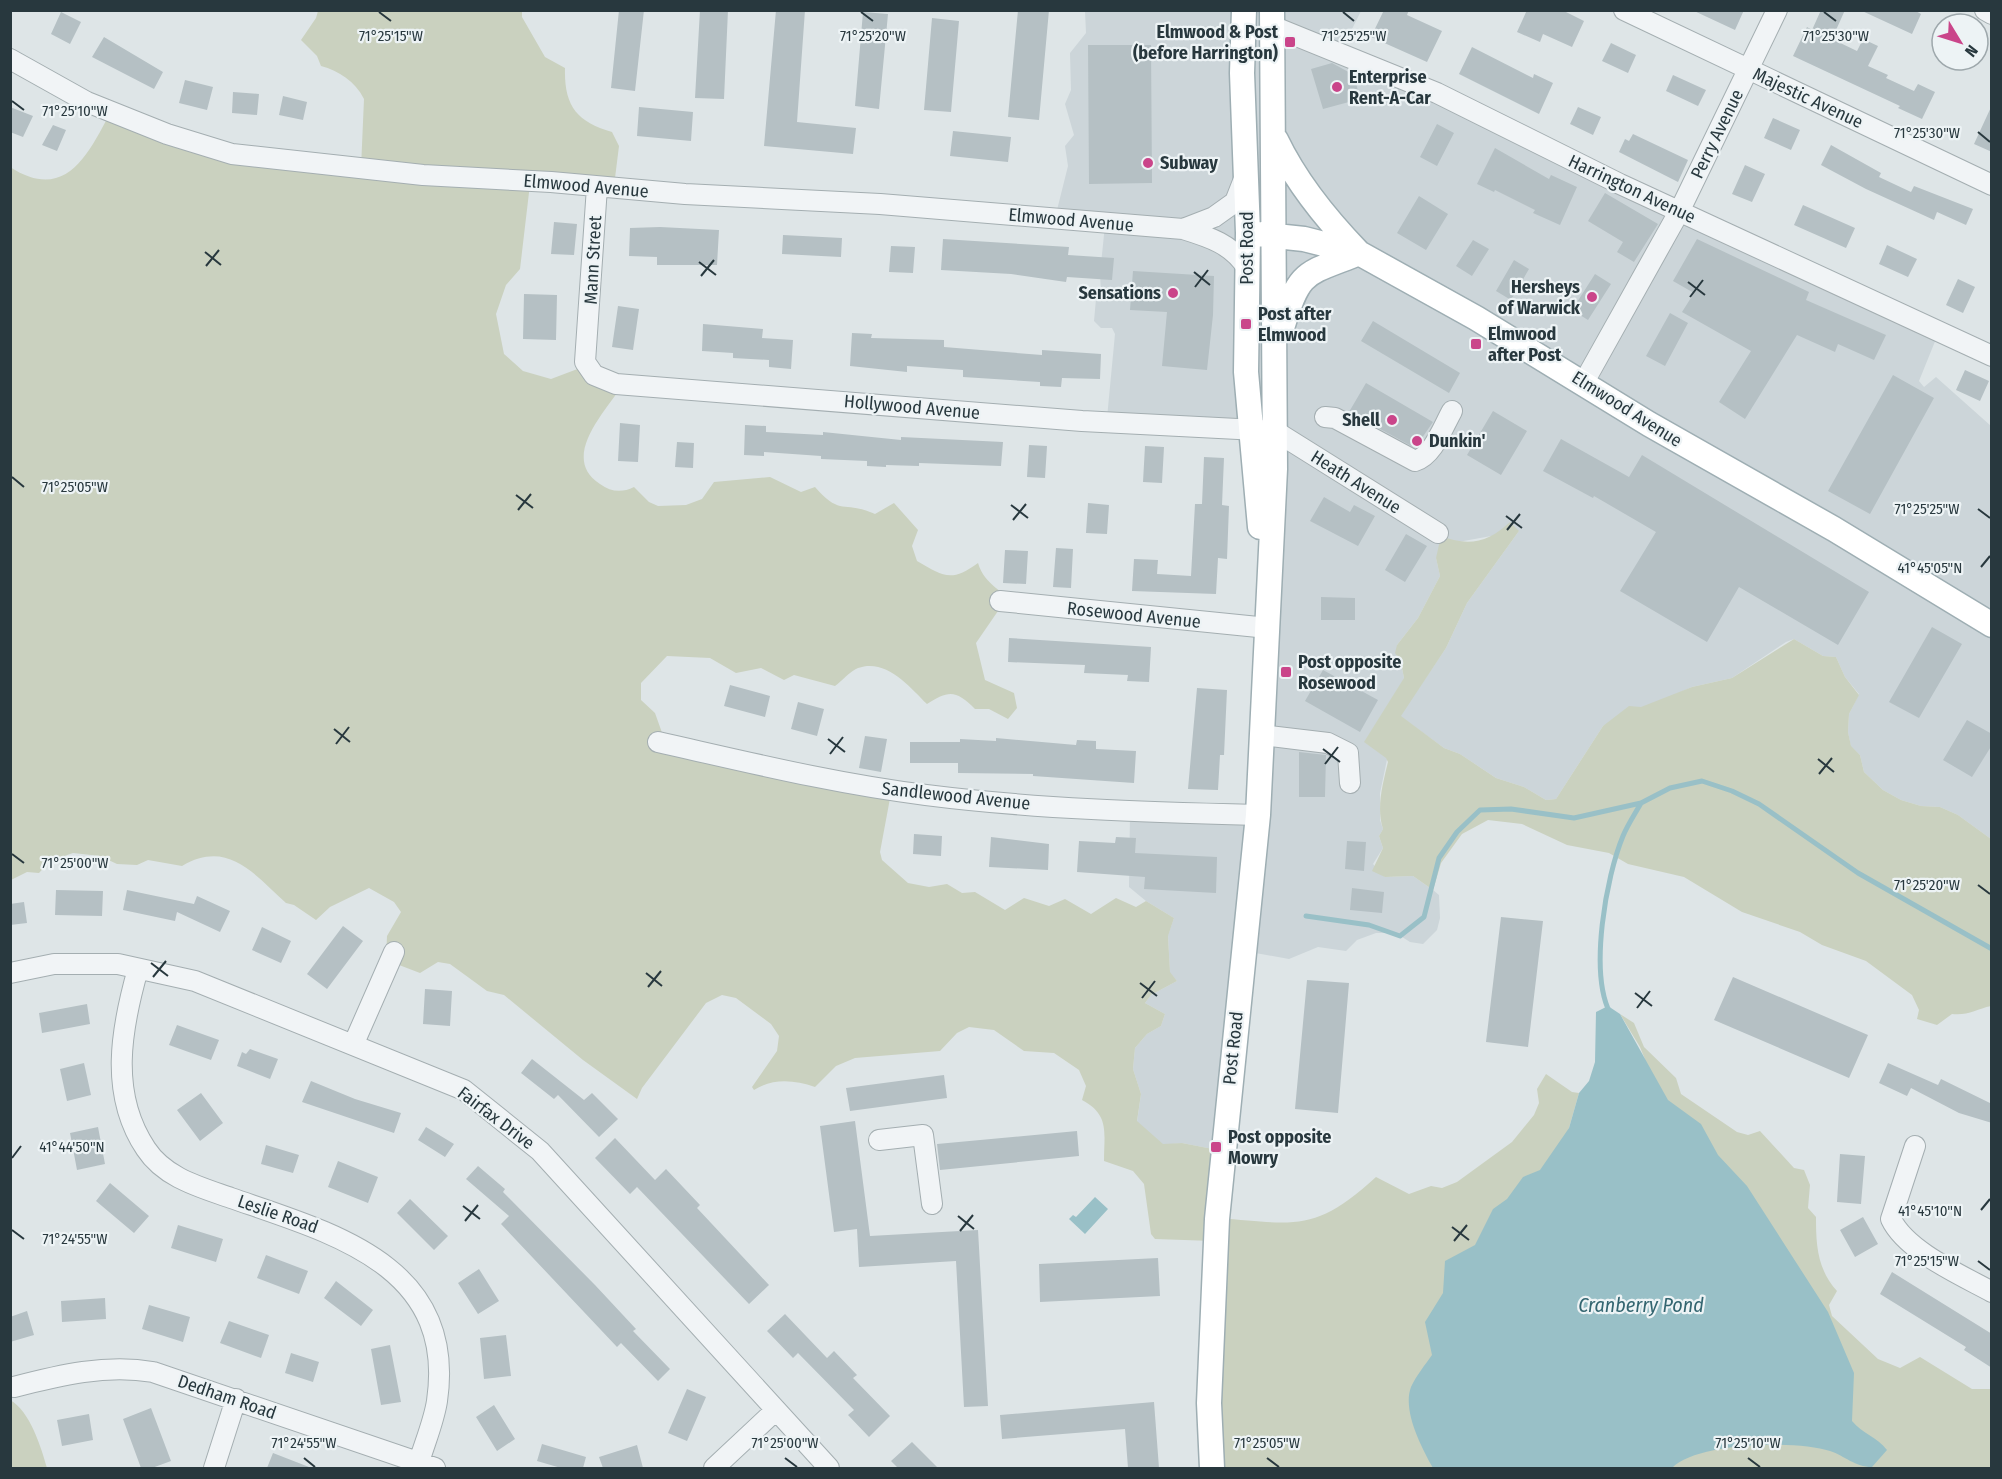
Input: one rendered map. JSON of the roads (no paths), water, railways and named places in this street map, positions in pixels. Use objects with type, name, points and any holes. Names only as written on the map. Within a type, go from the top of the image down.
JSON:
[{"type":"main road","name":"Post Road","points":[[1244,10],[1242,73],[1248,233],[1246,372],[1263,431]]},
{"type":"main road","name":"Post Road","points":[[1212,1468],[1209,1403],[1217,1207],[1258,815],[1268,628],[1263,431],[1274,356],[1272,18]]},
{"type":"main road","points":[[1273,135],[1298,179],[1335,229],[1359,254],[1312,271],[1300,282],[1290,299],[1274,356]]},
{"type":"main road","name":"Elmwood Avenue","points":[[1248,233],[1304,239],[1359,254],[1440,297],[1584,382],[1649,424],[1834,530],[1992,625]]},
{"type":"street","name":"Majestic Avenue","points":[[1624,10],[1992,184]]},
{"type":"street","name":"Perry Avenue","points":[[1584,382],[1679,212],[1777,10]]},
{"type":"street","points":[[1984,10],[1992,14]]},
{"type":"street","name":"Harrington Avenue","points":[[1272,18],[1437,93],[1679,212],[1992,356]]},
{"type":"street","name":"Elmwood Avenue","points":[[10,59],[87,102],[167,134],[232,154],[423,175],[880,204],[1183,229],[1213,238],[1238,253],[1247,268]]},
{"type":"street","name":"Elmwood Avenue","points":[[1183,229],[1214,217],[1235,202],[1246,176]]},
{"type":"street","name":"Mann Street","points":[[589,334],[597,187]]},
{"type":"street","name":"Hollywood Avenue","points":[[589,334],[585,362],[594,375],[616,384],[1082,421],[1263,431]]},
{"type":"street","points":[[1325,417],[1335,418],[1415,461],[1423,459],[1452,411]]},
{"type":"street","name":"Heath Avenue","points":[[1263,431],[1438,533]]},
{"type":"street","name":"Rosewood Avenue","points":[[1000,602],[1268,628]]},
{"type":"street","points":[[1262,735],[1328,743],[1348,753],[1350,783]]},
{"type":"street","name":"Sandlewood Avenue","points":[[658,742],[818,777],[926,795],[1092,810],[1258,815]]},
{"type":"street","points":[[354,1043],[394,952]]},
{"type":"street","name":"Fairfax Drive","points":[[10,973],[54,964],[118,964],[195,981],[354,1043],[464,1090],[540,1151],[829,1468]]},
{"type":"street","name":"Leslie Road","points":[[138,969],[127,1008],[121,1070],[126,1102],[147,1150],[176,1177],[324,1230],[357,1246],[378,1258],[413,1292],[436,1339],[437,1401],[427,1465]]},
{"type":"street","points":[[879,1140],[923,1135],[932,1204]]},
{"type":"street","points":[[1915,1146],[1891,1219],[1897,1232],[1923,1252],[1992,1292]]},
{"type":"street","name":"Dedham Road","points":[[14,1388],[62,1375],[126,1368],[153,1372],[427,1465]]},
{"type":"street","points":[[214,1468],[236,1399]]},
{"type":"street","points":[[714,1468],[776,1410]]},
{"type":"water","name":"Cranberry Pond","points":[[1608,1006],[1620,1014],[1668,1100],[1701,1124],[1718,1155],[1747,1186],[1828,1312],[1854,1373],[1852,1421],[1887,1450],[1872,1467],[1860,1465],[1830,1451],[1794,1445],[1772,1445],[1724,1448],[1702,1453],[1685,1459],[1672,1468],[1433,1468],[1411,1418],[1409,1397],[1413,1383],[1432,1355],[1425,1322],[1443,1293],[1445,1261],[1475,1245],[1493,1209],[1507,1199],[1523,1177],[1540,1170],[1569,1128],[1579,1093],[1589,1081],[1595,1062],[1596,1012]]},
{"type":"water","points":[[1095,1197],[1108,1209],[1085,1234],[1069,1219],[1073,1215],[1076,1217]]},
{"type":"waterway","points":[[1306,916],[1369,925],[1400,936],[1424,917],[1439,858],[1457,832],[1480,810],[1511,809],[1574,818],[1641,803],[1670,788],[1702,781],[1732,791],[1759,804],[1858,873],[1992,949]]},
{"type":"waterway","points":[[1610,1013],[1601,974],[1602,924],[1617,854],[1629,823],[1641,803]]},
{"type":"place","name":"Elmwood & Post (before Harrington)","points":[[1290,42]]},
{"type":"place","name":"Enterprise Rent-A-Car","points":[[1337,87]]},
{"type":"place","name":"Subway","points":[[1148,163]]},
{"type":"place","name":"Sensations","points":[[1173,293]]},
{"type":"place","name":"Hersheys of Warwick","points":[[1592,297]]},
{"type":"place","name":"Post after Elmwood","points":[[1246,324]]},
{"type":"place","name":"Elmwood after Post","points":[[1476,344]]},
{"type":"place","name":"Shell","points":[[1392,420]]},
{"type":"place","name":"Dunkin'","points":[[1417,441]]},
{"type":"place","name":"Post opposite Rosewood","points":[[1286,672]]},
{"type":"place","name":"Post opposite Mowry","points":[[1216,1147]]}]
